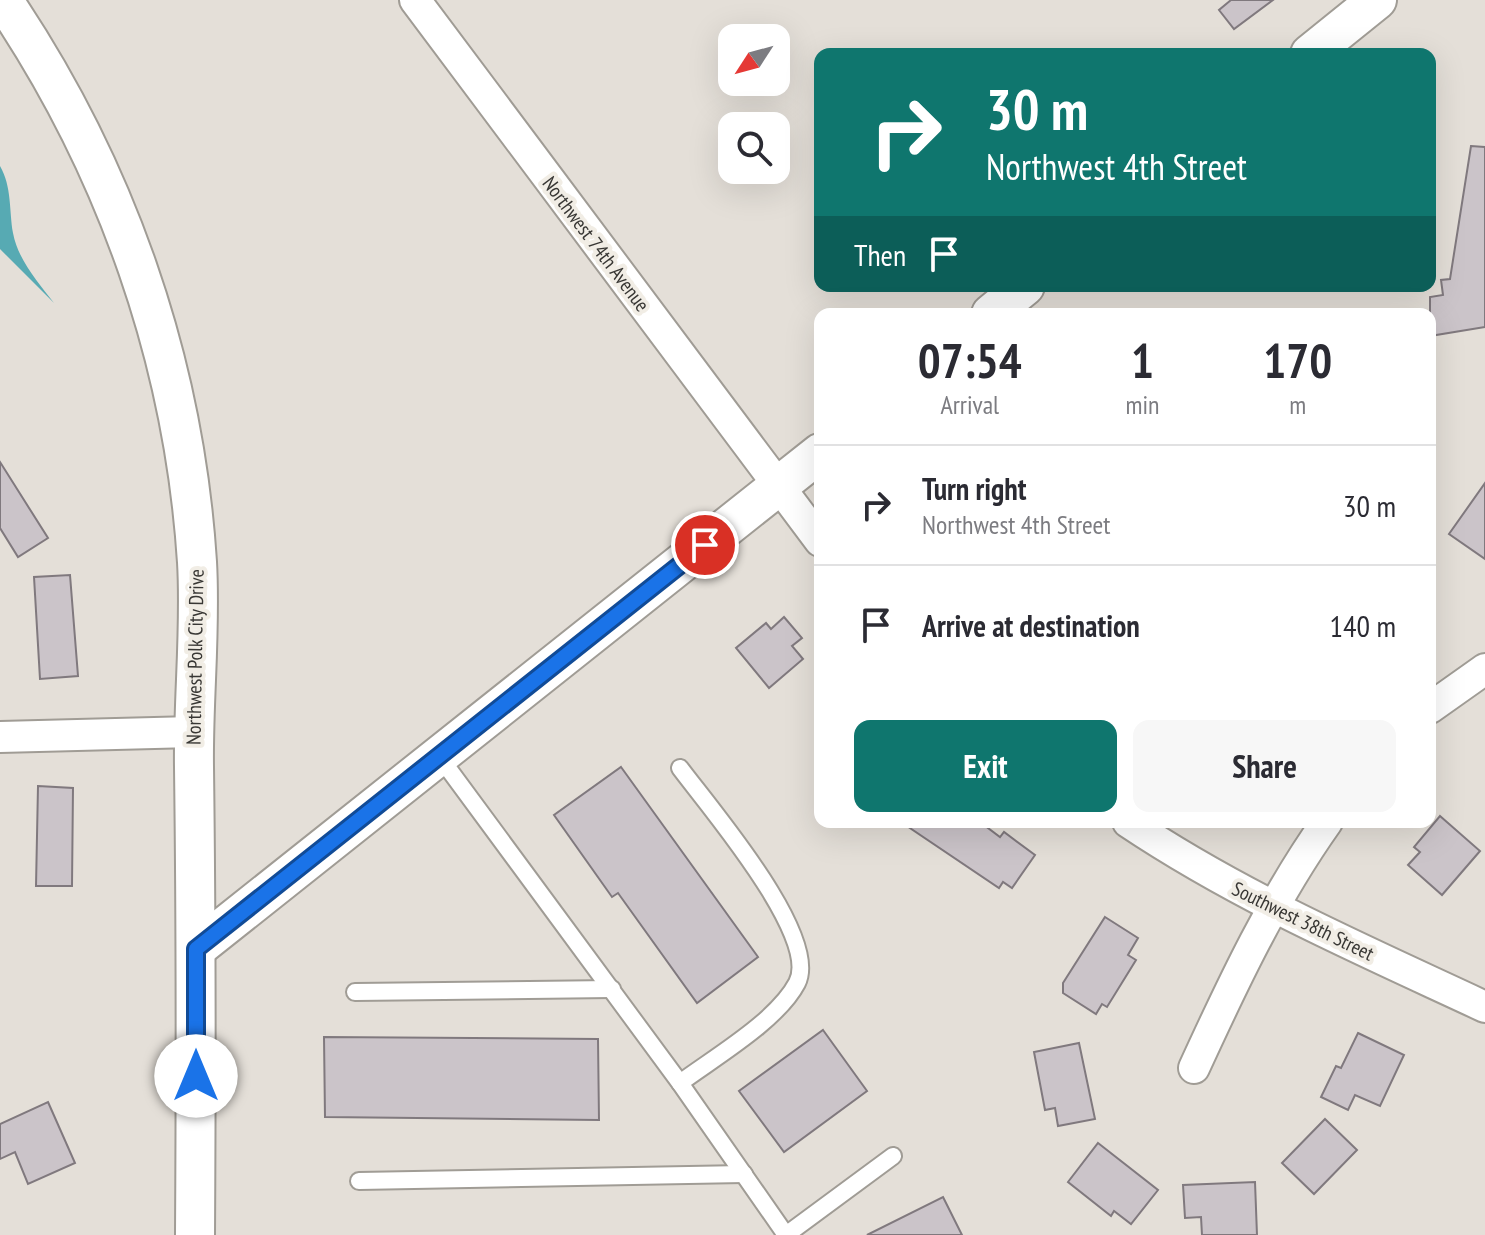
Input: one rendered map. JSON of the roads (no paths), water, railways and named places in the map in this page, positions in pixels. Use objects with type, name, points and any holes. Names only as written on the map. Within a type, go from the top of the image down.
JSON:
[{"type":"street","name":"Northwest Polk City Drive","points":[[3,0],[46,63],[118,208],[156,323],[183,442],[197,563],[193,732],[195,1235]]},
{"type":"street","name":"Northwest 74th Avenue","points":[[415,0],[778,487]]},
{"type":"street","points":[[1317,48],[1377,0]]},
{"type":"street","points":[[998,308],[1018,292]]},
{"type":"street","points":[[196,949],[814,458]]},
{"type":"street","points":[[778,487],[814,533]]},
{"type":"street","points":[[1436,704],[1485,669]]},
{"type":"street","points":[[0,737],[193,732]]},
{"type":"street","name":"Southwest 38th Street","points":[[1137,828],[1195,866],[1275,909],[1485,1007]]},
{"type":"street","points":[[1194,1068],[1239,970],[1323,828]]},
{"type":"lane","points":[[439,756],[612,989],[786,1235],[893,1156]]},
{"type":"lane","points":[[680,768],[785,912],[801,951],[799,981],[777,1009],[680,1083]]},
{"type":"lane","points":[[355,992],[612,989]]},
{"type":"lane","points":[[359,1181],[744,1174]]},
{"type":"water","points":[[0,166],[7,182],[13,233],[19,252],[54,303],[0,249]]}]
